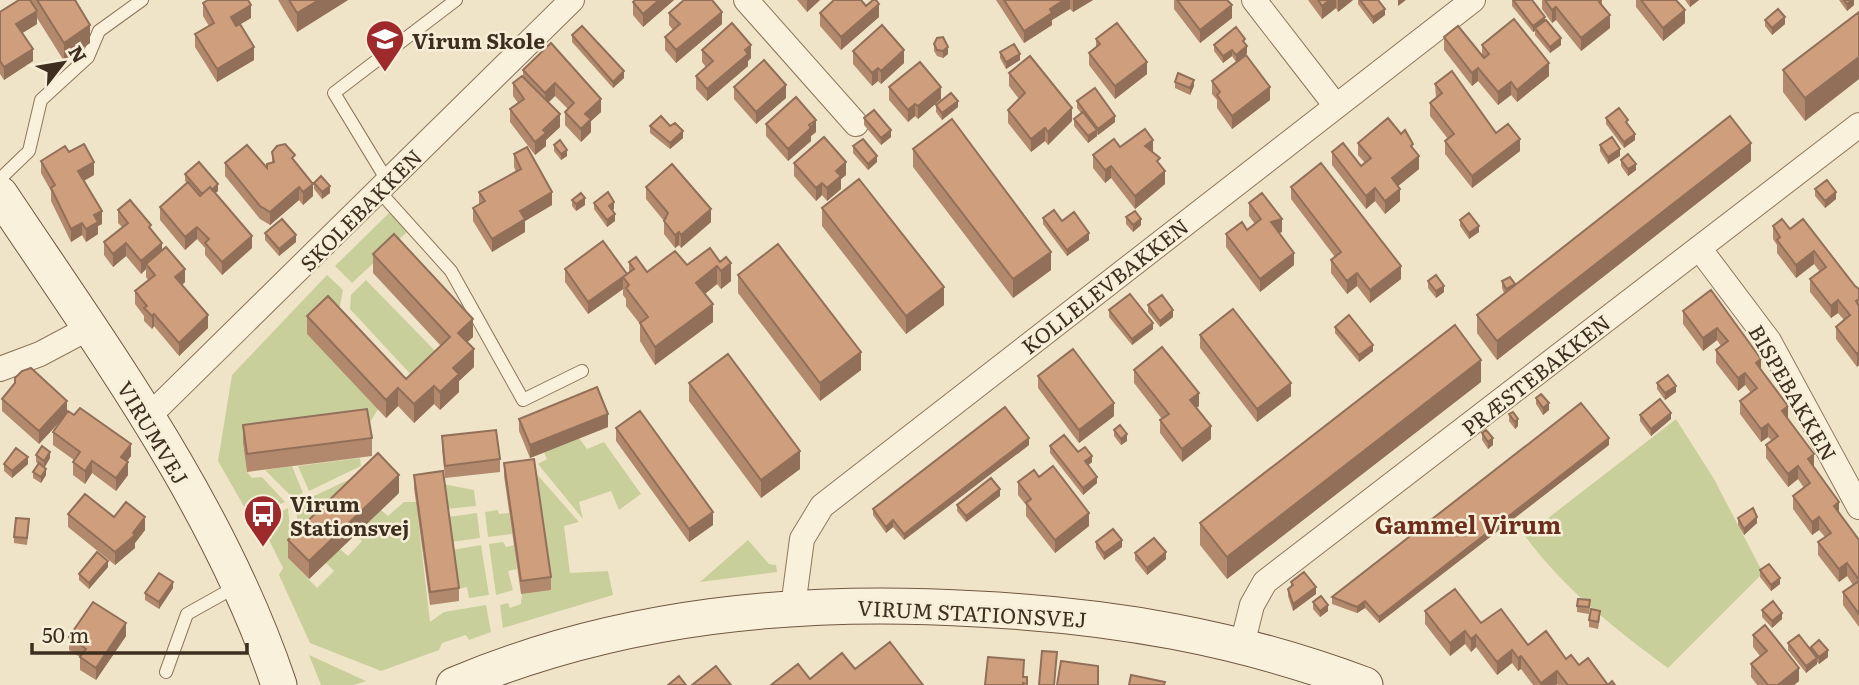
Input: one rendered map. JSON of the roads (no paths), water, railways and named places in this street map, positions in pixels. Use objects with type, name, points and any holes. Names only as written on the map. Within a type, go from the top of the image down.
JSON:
[{"type":"street","name":"SKOLEBAKKEN","points":[[147,418],[572,0]]},
{"type":"street","points":[[746,0],[856,124]]},
{"type":"street","points":[[1254,0],[1336,106]]},
{"type":"street","name":"KOLLELEVBAKKEN","points":[[793,607],[802,539],[822,506],[1473,0]]},
{"type":"street","name":"PRÆSTEBAKKEN","points":[[1242,645],[1252,605],[1265,582],[1859,125]]},
{"type":"street","name":"VIRUMVEJ","points":[[0,194],[147,418],[218,538],[241,584],[279,685]]},
{"type":"street","name":"BISPEBAKKEN","points":[[1699,248],[1769,341],[1859,506]]},
{"type":"street","points":[[0,369],[40,354],[89,328]]},
{"type":"street","name":"VIRUM STATIONSVEJ","points":[[466,683],[501,664],[580,641],[687,619],[793,607],[908,605],[1041,612],[1137,623],[1242,645],[1365,685]]},
{"type":"lane","points":[[0,179],[29,151],[41,100],[88,57],[99,31],[142,0]]},
{"type":"lane","points":[[456,0],[334,93],[383,186],[452,271],[523,400],[582,372]]},
{"type":"lane","points":[[166,672],[187,614],[241,584]]},
{"type":"place","name":"Virum Skole","points":[[385,73]]},
{"type":"place","name":"Virum Stationsvej","points":[[263,548]]},
{"type":"district","name":"Gammel Virum","points":[[1468,523]]}]
